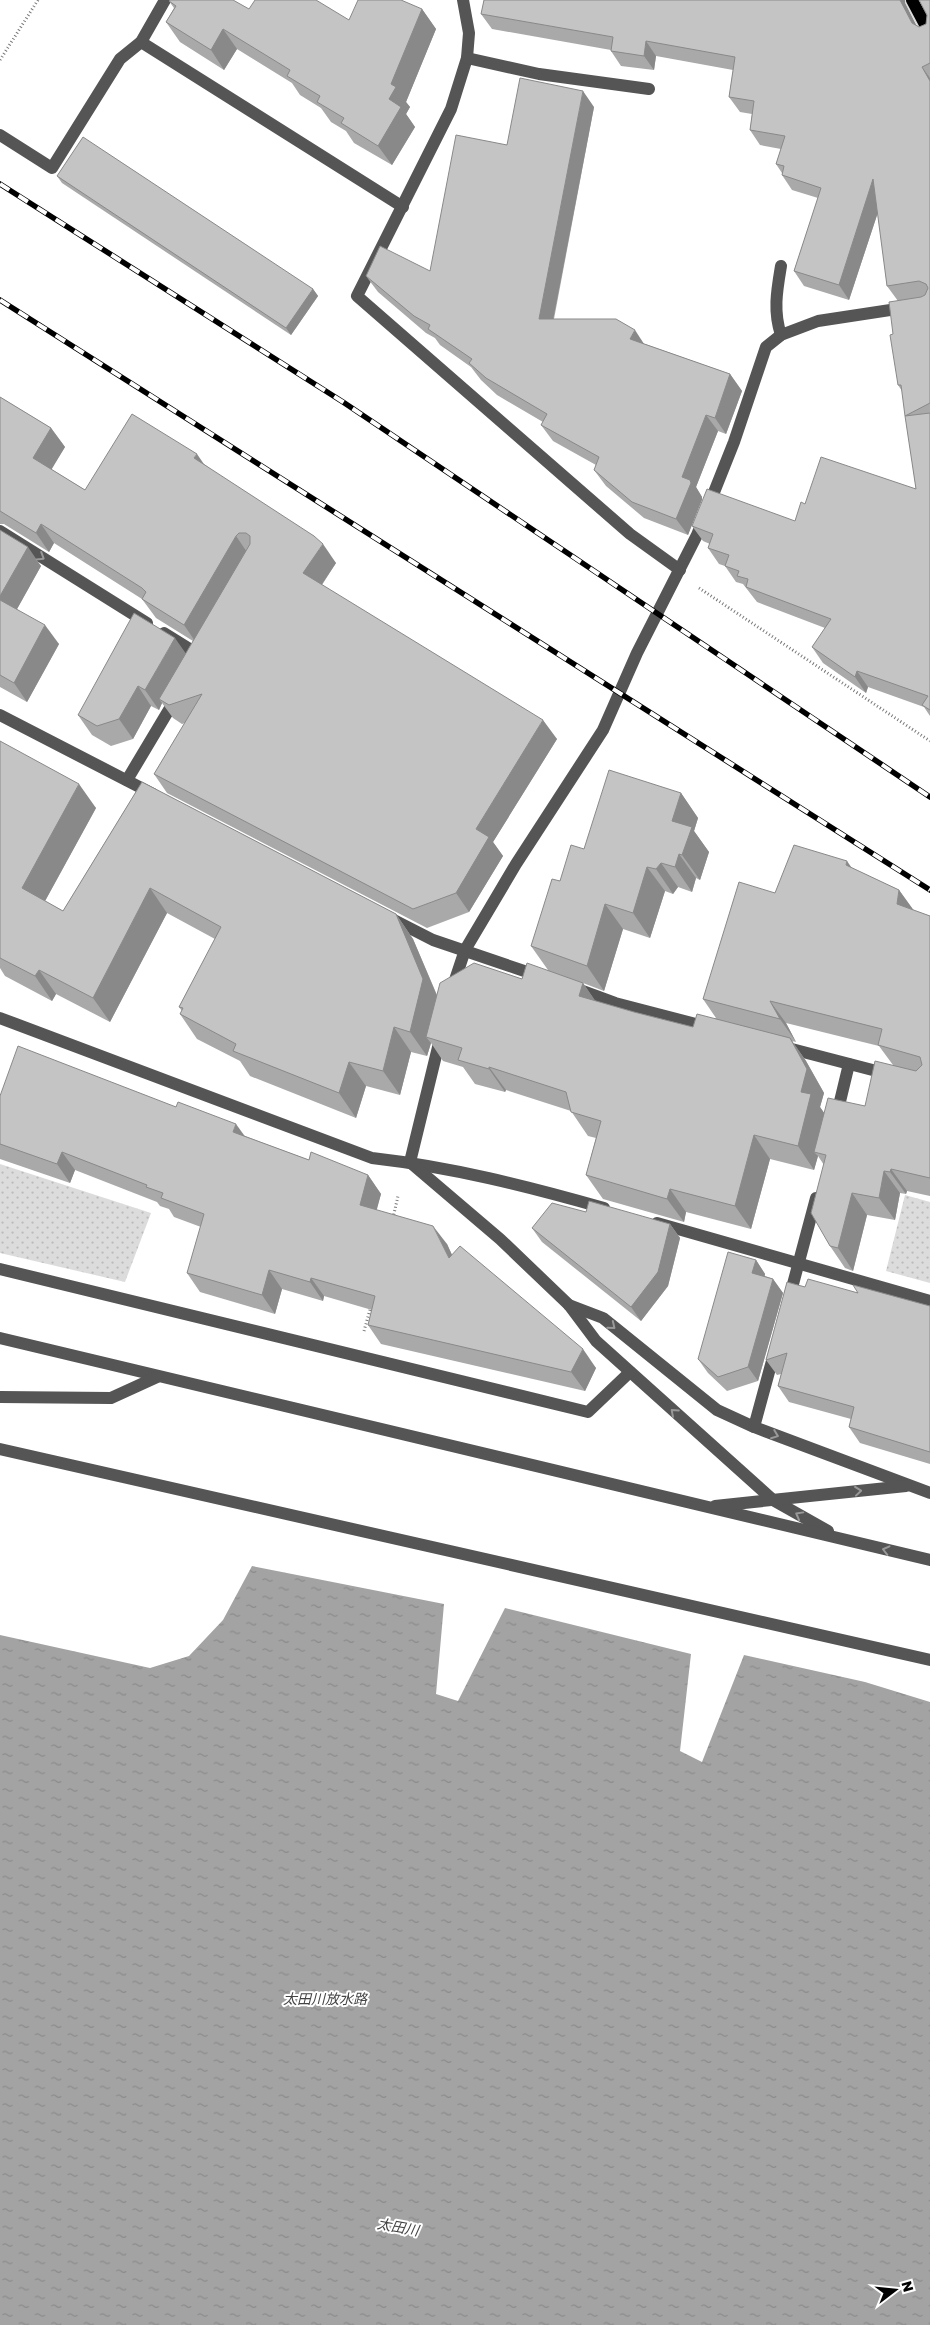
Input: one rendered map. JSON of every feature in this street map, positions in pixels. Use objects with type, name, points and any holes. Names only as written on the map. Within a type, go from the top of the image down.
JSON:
[{"type":"main road","points":[[912,0],[930,34]]},
{"type":"street","points":[[0,135],[52,168],[120,59],[141,42],[165,0]]},
{"type":"street","points":[[463,0],[470,33],[467,58],[451,109],[358,296],[630,534],[680,570]]},
{"type":"street","points":[[141,42],[402,207]]},
{"type":"street","points":[[467,58],[539,74],[649,89]]},
{"type":"street","points":[[781,266],[776,304],[776,322],[781,335]]},
{"type":"street","points":[[449,1003],[465,950],[516,864],[603,730],[637,653],[697,535],[734,442],[766,347],[781,335],[828,319],[930,304]]},
{"type":"street","points":[[0,531],[200,656]]},
{"type":"street","points":[[127,780],[181,689]]},
{"type":"street","points":[[0,714],[162,798]]},
{"type":"street","points":[[381,913],[433,940],[615,1003],[728,1032]]},
{"type":"street","points":[[0,1018],[372,1158],[410,1162],[517,1183],[620,1213]]},
{"type":"street","points":[[410,1162],[444,1022]]},
{"type":"street","points":[[774,1044],[903,1078]]},
{"type":"street","points":[[833,1130],[849,1064]]},
{"type":"street","points":[[410,1162],[500,1239],[569,1305],[596,1341],[773,1500],[842,1539]]},
{"type":"street","points":[[786,1312],[818,1188]]},
{"type":"street","points":[[649,1221],[930,1300]]},
{"type":"street","points":[[0,1269],[588,1412],[630,1372]]},
{"type":"street","points":[[569,1305],[603,1318],[717,1410],[754,1427],[930,1493]]},
{"type":"street","points":[[0,1338],[930,1560]]},
{"type":"street","points":[[754,1427],[778,1341]]},
{"type":"street","points":[[0,1397],[111,1398],[157,1377]]},
{"type":"street","points":[[0,1449],[930,1660]]},
{"type":"street","points":[[705,1507],[909,1485]]},
{"type":"path","points":[[0,60],[38,0]]},
{"type":"path","points":[[693,584],[930,740]]},
{"type":"path","points":[[391,1224],[398,1196]]},
{"type":"path","points":[[358,1356],[372,1300]]},
{"type":"shaded area","points":[[0,1164],[151,1213],[125,1282],[0,1253]]},
{"type":"shaded area","points":[[905,1195],[930,1202],[930,1283],[886,1271]]},
{"type":"water","name":"太田川放水路","points":[[252,1566],[444,1604],[436,1694],[458,1701],[505,1608],[691,1654],[680,1751],[702,1762],[744,1655],[865,1682],[930,1702],[930,2325],[0,2325],[0,1635],[150,1668],[189,1656],[223,1620]]},
{"type":"building","points":[[170,0],[233,0],[249,9],[255,0],[316,0],[349,20],[358,0],[401,0],[422,9],[391,84],[396,87],[389,99],[401,107],[378,146],[341,123],[344,118],[317,102],[320,96],[287,76],[290,70],[223,29],[211,50],[166,22],[176,6]]},
{"type":"building","points":[[484,0],[900,0],[912,23],[919,27],[926,24],[927,15],[919,0],[930,0],[930,63],[922,67],[930,81],[930,403],[905,416],[901,385],[898,385],[890,335],[893,334],[889,302],[921,297],[925,295],[928,288],[926,284],[919,281],[887,286],[873,179],[839,285],[794,271],[821,188],[782,175],[784,166],[776,164],[785,136],[750,130],[754,101],[729,97],[735,57],[646,41],[644,56],[611,51],[613,37],[481,14]]},
{"type":"building","points":[[520,78],[583,91],[539,319],[616,319],[635,330],[630,339],[730,374],[715,418],[706,415],[682,477],[690,480],[691,483],[676,519],[632,502],[594,470],[599,457],[541,425],[547,414],[486,378],[469,363],[472,359],[428,329],[430,325],[414,316],[366,276],[380,246],[430,271],[456,135],[507,145]]},
{"type":"building","points":[[83,137],[313,289],[286,328],[57,176]]},
{"type":"building","points":[[0,397],[51,428],[33,458],[85,490],[132,414],[197,454],[194,458],[314,536],[323,544],[303,573],[543,720],[476,829],[489,837],[456,893],[413,909],[154,774],[202,694],[169,705],[159,699],[250,544],[250,536],[246,533],[239,533],[236,536],[184,625],[142,599],[146,592],[142,588],[41,524],[36,533],[0,511]]},
{"type":"building","points":[[930,413],[930,710],[922,705],[928,696],[857,671],[855,677],[812,647],[831,619],[746,587],[748,579],[737,576],[739,571],[725,566],[729,555],[708,548],[713,534],[692,526],[707,489],[795,521],[801,502],[805,504],[821,457],[916,489],[905,416]]},
{"type":"building","points":[[0,530],[28,547],[0,596]]},
{"type":"building","points":[[0,600],[45,625],[14,683],[0,675]]},
{"type":"building","points":[[134,613],[175,638],[145,690],[138,686],[119,719],[97,726],[78,715]]},
{"type":"building","points":[[0,741],[79,784],[22,888],[63,911],[142,782],[396,914],[423,979],[410,1032],[394,1027],[383,1071],[349,1062],[339,1093],[233,1051],[236,1044],[180,1014],[183,1008],[179,1007],[221,927],[150,888],[93,998],[39,970],[35,976],[0,958]]},
{"type":"building","points":[[609,770],[681,793],[672,821],[692,827],[682,855],[679,854],[675,867],[661,863],[656,869],[647,867],[633,913],[605,904],[587,966],[531,946],[552,879],[560,881],[571,845],[584,849]]},
{"type":"building","points":[[794,845],[847,861],[846,865],[899,890],[897,904],[930,916],[930,1178],[891,1169],[890,1172],[884,1171],[879,1198],[852,1193],[838,1248],[830,1246],[811,1213],[826,1155],[814,1152],[828,1098],[865,1106],[875,1061],[916,1071],[922,1065],[920,1057],[878,1045],[882,1029],[770,1001],[780,1019],[703,999],[739,882],[775,893]]},
{"type":"building","points":[[474,963],[522,979],[527,963],[583,983],[579,996],[634,1012],[693,1027],[697,1014],[790,1038],[807,1069],[801,1092],[811,1094],[798,1146],[754,1135],[735,1206],[670,1189],[667,1199],[586,1175],[601,1121],[571,1112],[566,1092],[489,1067],[489,1069],[458,1060],[462,1048],[426,1037],[440,983]]},
{"type":"building","points":[[18,1046],[176,1107],[178,1102],[236,1124],[233,1132],[309,1160],[311,1152],[368,1175],[360,1205],[433,1226],[449,1258],[460,1246],[583,1349],[571,1372],[368,1325],[375,1296],[311,1278],[310,1282],[269,1270],[262,1295],[187,1273],[204,1214],[161,1198],[163,1193],[146,1187],[147,1185],[62,1152],[57,1164],[0,1144],[0,1096]]},
{"type":"building","points":[[589,1201],[670,1224],[658,1272],[631,1307],[532,1228],[552,1203],[586,1212]]},
{"type":"building","points":[[728,1252],[756,1260],[752,1273],[773,1279],[748,1367],[718,1377],[698,1359]]},
{"type":"building","points":[[808,1279],[858,1293],[853,1285],[930,1306],[930,1452],[849,1427],[854,1407],[778,1386],[787,1353],[766,1360],[787,1282],[805,1287]]},
{"type":"railway","points":[[0,184],[343,402],[930,797]]},
{"type":"railway","points":[[0,300],[930,890]]},
{"type":"water label","name":"太田川","points":[[398,2227]]}]
